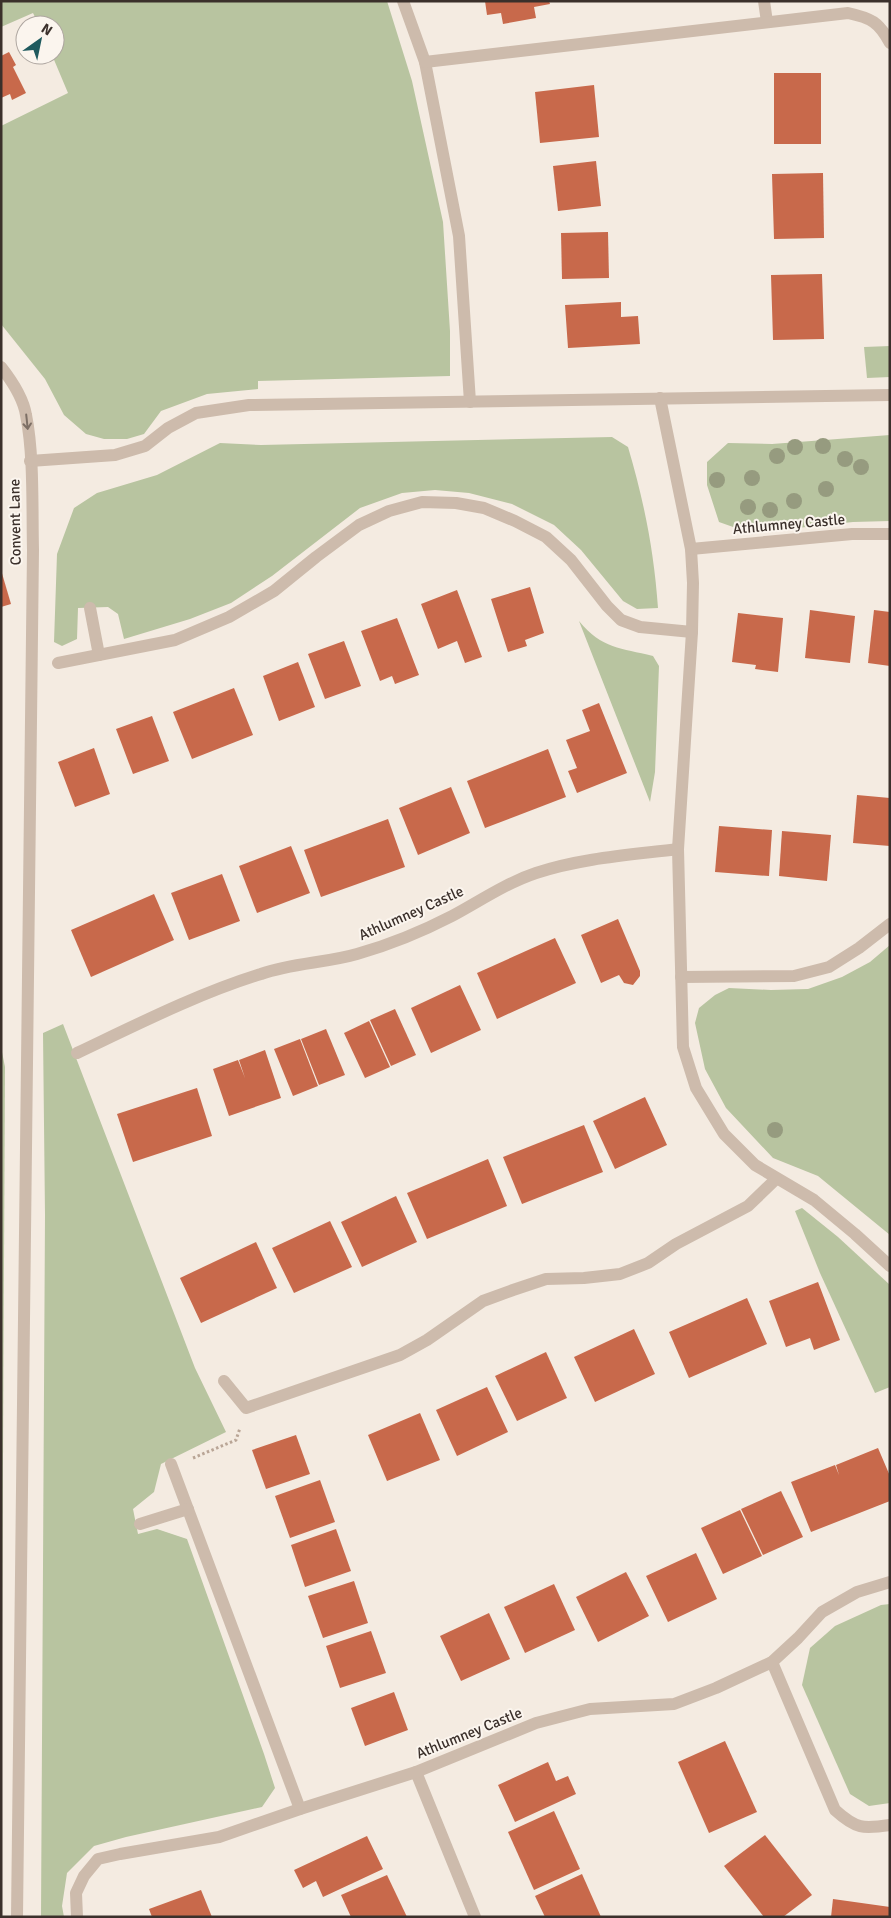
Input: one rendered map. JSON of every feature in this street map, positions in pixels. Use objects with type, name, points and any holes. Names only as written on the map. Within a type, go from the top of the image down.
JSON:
[{"type":"street","points":[[403,1],[425,62],[459,236],[470,402]]},
{"type":"street","points":[[764,1],[766,22]]},
{"type":"street","points":[[425,62],[848,13],[871,18],[884,31],[890,43]]},
{"type":"street","name":"Convent Lane","points":[[1,367],[14,385],[26,414],[30,460],[32,583],[17,1917]]},
{"type":"street","points":[[30,460],[114,455],[145,446],[168,428],[196,413],[249,405],[890,395]]},
{"type":"street","points":[[660,398],[691,549],[693,582],[692,632],[678,849],[684,1047],[696,1088],[724,1134],[755,1165],[814,1200],[890,1266]]},
{"type":"street","points":[[58,663],[175,640],[229,617],[274,591],[359,525],[389,511],[422,502],[456,503],[484,508],[515,521],[546,537],[571,560],[607,606],[621,620],[640,627],[692,632]]},
{"type":"street","name":"Athlumney Castle","points":[[691,549],[852,534],[890,534]]},
{"type":"street","points":[[90,608],[99,655]]},
{"type":"street","name":"Athlumney Castle","points":[[77,1053],[186,1003],[262,973],[357,954],[409,935],[450,917],[495,892],[536,873],[597,858],[678,849]]},
{"type":"street","points":[[681,976],[794,976],[829,967],[859,948],[890,924]]},
{"type":"street","points":[[224,1381],[246,1408],[400,1355],[427,1340],[483,1301],[546,1279],[584,1278],[620,1274],[648,1263],[676,1244],[748,1206],[776,1179]]},
{"type":"street","points":[[171,1464],[300,1809]]},
{"type":"street","points":[[140,1524],[188,1509]]},
{"type":"street","name":"Athlumney Castle","points":[[77,1917],[76,1893],[84,1876],[98,1859],[219,1837],[416,1772],[536,1723],[590,1709],[674,1704],[716,1688],[772,1662],[822,1612],[857,1592],[890,1582]]},
{"type":"street","points":[[772,1662],[835,1810],[850,1823],[868,1828],[890,1825]]},
{"type":"street","points":[[416,1772],[475,1917]]},
{"type":"path","points":[[171,1464],[201,1456],[236,1440],[246,1408]]},
{"type":"green space","points":[[1,1],[387,1],[412,81],[443,222],[450,331],[450,376],[258,381],[258,389],[207,394],[161,411],[144,434],[127,439],[104,439],[86,434],[64,415],[45,379],[1,324],[1,126],[68,93],[56,65],[65,65],[65,15],[34,15],[33,13],[15,15],[15,21],[1,27]]},
{"type":"green space","points":[[890,346],[890,377],[867,378],[864,347]]},
{"type":"green space","points":[[890,435],[890,521],[853,522],[750,533],[719,522],[707,485],[707,462],[728,443],[772,444]]},
{"type":"green space","points":[[612,437],[628,447],[634,467],[651,546],[658,608],[637,609],[623,601],[581,550],[554,525],[512,504],[469,493],[435,490],[402,493],[360,508],[272,576],[231,603],[190,619],[124,639],[118,614],[108,607],[78,608],[77,639],[62,646],[54,642],[57,554],[74,508],[97,493],[157,475],[220,443],[261,445]]},
{"type":"green space","points":[[579,621],[587,630],[604,642],[622,649],[653,656],[659,666],[655,772],[650,802]]},
{"type":"green space","points":[[890,945],[890,1235],[818,1176],[773,1158],[726,1108],[705,1069],[695,1023],[699,1008],[715,995],[729,988],[808,989],[842,977],[870,962]]},
{"type":"green space","points":[[63,1024],[195,1368],[226,1432],[161,1464],[154,1492],[133,1509],[138,1534],[157,1529],[187,1539],[275,1788],[262,1807],[126,1837],[94,1846],[67,1873],[62,1906],[64,1917],[41,1917],[45,1215],[43,1033]]},
{"type":"green space","points":[[1,1047],[5,1067],[1,1852]]},
{"type":"green space","points":[[802,1208],[838,1237],[890,1285],[890,1387],[875,1393],[820,1273],[795,1211]]},
{"type":"green space","points":[[890,1604],[890,1803],[869,1806],[850,1794],[802,1685],[810,1648],[835,1626],[881,1605]]},
{"type":"building","points":[[485,1],[549,1],[550,4],[534,7],[536,18],[503,24],[501,13],[487,15]]},
{"type":"building","points":[[9,52],[16,65],[13,67],[26,93],[12,100],[10,94],[1,98],[1,56]]},
{"type":"building","points":[[774,73],[821,73],[821,144],[774,144]]},
{"type":"building","points":[[594,85],[599,137],[540,143],[535,92]]},
{"type":"building","points":[[596,161],[601,206],[558,211],[553,166]]},
{"type":"building","points":[[823,173],[824,238],[774,239],[772,174]]},
{"type":"building","points":[[608,232],[609,278],[562,279],[561,233]]},
{"type":"building","points":[[822,274],[824,339],[773,340],[771,275]]},
{"type":"building","points":[[621,302],[621,317],[638,316],[640,344],[568,348],[565,305]]},
{"type":"building","points":[[1,570],[11,604],[1,607]]},
{"type":"building","points":[[530,587],[544,633],[525,640],[527,646],[508,652],[491,599]]},
{"type":"building","points":[[457,590],[482,657],[465,663],[457,641],[438,649],[421,604]]},
{"type":"building","points":[[810,610],[855,616],[850,663],[805,658]]},
{"type":"building","points":[[874,610],[890,612],[890,666],[868,663]]},
{"type":"building","points":[[738,613],[783,618],[778,672],[755,669],[756,665],[732,662]]},
{"type":"building","points":[[397,618],[419,675],[395,684],[392,676],[380,681],[361,631]]},
{"type":"building","points":[[344,641],[361,686],[325,699],[308,654]]},
{"type":"building","points":[[298,662],[315,707],[279,721],[263,676]]},
{"type":"building","points":[[234,688],[253,735],[192,759],[173,712]]},
{"type":"building","points":[[599,703],[627,773],[577,793],[568,771],[577,768],[566,740],[590,731],[582,710]]},
{"type":"building","points":[[152,716],[169,761],[133,774],[116,729]]},
{"type":"building","points":[[94,748],[110,794],[75,807],[58,762]]},
{"type":"building","points":[[548,749],[566,797],[485,828],[467,781]]},
{"type":"building","points":[[451,787],[470,833],[418,855],[399,808]]},
{"type":"building","points":[[857,795],[890,798],[890,846],[853,843]]},
{"type":"building","points":[[388,819],[405,867],[321,897],[304,850]]},
{"type":"building","points":[[719,826],[772,830],[769,876],[715,872]]},
{"type":"building","points":[[782,831],[831,835],[827,881],[779,876]]},
{"type":"building","points":[[291,846],[310,893],[257,913],[239,866]]},
{"type":"building","points":[[222,874],[240,921],[189,940],[171,893]]},
{"type":"building","points":[[154,894],[174,940],[91,977],[71,930]]},
{"type":"building","points":[[618,919],[640,971],[640,976],[633,985],[624,983],[619,975],[601,983],[581,935]]},
{"type":"building","points":[[555,938],[576,983],[497,1019],[477,973]]},
{"type":"building","points":[[460,985],[481,1030],[431,1053],[411,1008]]},
{"type":"building","points":[[395,1009],[416,1055],[391,1066],[370,1020]]},
{"type":"building","points":[[369,1021],[390,1067],[365,1078],[344,1033]]},
{"type":"building","points":[[326,1029],[345,1075],[319,1085],[301,1039]]},
{"type":"building","points":[[300,1039],[318,1086],[293,1096],[274,1049]]},
{"type":"building","points":[[265,1050],[281,1098],[229,1116],[213,1069],[238,1060],[245,1078],[239,1060]]},
{"type":"building","points":[[197,1088],[212,1136],[133,1162],[117,1114]]},
{"type":"building","points":[[645,1097],[667,1145],[615,1169],[593,1121]]},
{"type":"building","points":[[584,1125],[603,1172],[522,1204],[503,1157]]},
{"type":"building","points":[[488,1159],[507,1206],[427,1239],[407,1193]]},
{"type":"building","points":[[396,1196],[417,1242],[362,1267],[341,1222]]},
{"type":"building","points":[[330,1221],[352,1267],[294,1293],[272,1248]]},
{"type":"building","points":[[256,1242],[277,1288],[201,1323],[180,1278]]},
{"type":"building","points":[[818,1282],[840,1340],[814,1350],[810,1338],[786,1347],[769,1301]]},
{"type":"building","points":[[747,1298],[767,1344],[689,1378],[669,1332]]},
{"type":"building","points":[[634,1329],[655,1374],[595,1402],[574,1357]]},
{"type":"building","points":[[546,1352],[567,1398],[517,1421],[495,1376]]},
{"type":"building","points":[[487,1387],[508,1432],[457,1456],[436,1410]]},
{"type":"building","points":[[420,1413],[440,1460],[387,1481],[368,1435]]},
{"type":"building","points":[[296,1435],[310,1474],[266,1489],[252,1450]]},
{"type":"building","points":[[878,1448],[890,1476],[890,1501],[811,1532],[791,1482],[835,1465],[839,1475],[836,1465]]},
{"type":"building","points":[[320,1480],[335,1522],[290,1538],[275,1496]]},
{"type":"building","points":[[781,1491],[803,1537],[763,1555],[741,1509]]},
{"type":"building","points":[[740,1510],[762,1556],[723,1574],[701,1528]]},
{"type":"building","points":[[336,1529],[351,1571],[305,1587],[291,1545]]},
{"type":"building","points":[[696,1553],[717,1599],[668,1622],[646,1576]]},
{"type":"building","points":[[626,1572],[649,1616],[598,1642],[576,1597]]},
{"type":"building","points":[[354,1581],[368,1623],[323,1638],[308,1596]]},
{"type":"building","points":[[554,1584],[575,1630],[525,1653],[504,1607]]},
{"type":"building","points":[[489,1613],[510,1659],[461,1681],[440,1636]]},
{"type":"building","points":[[371,1631],[386,1673],[340,1688],[326,1646]]},
{"type":"building","points":[[394,1692],[408,1730],[365,1746],[351,1708]]},
{"type":"building","points":[[725,1741],[757,1812],[709,1833],[678,1762]]},
{"type":"building","points":[[548,1762],[556,1781],[568,1776],[576,1794],[515,1822],[498,1785]]},
{"type":"building","points":[[554,1811],[580,1869],[534,1890],[508,1832]]},
{"type":"building","points":[[765,1835],[812,1895],[783,1917],[764,1917],[724,1866]]},
{"type":"building","points":[[367,1836],[383,1869],[323,1897],[316,1881],[303,1888],[294,1870]]},
{"type":"building","points":[[582,1874],[601,1917],[545,1917],[535,1896]]},
{"type":"building","points":[[387,1875],[407,1917],[351,1917],[341,1895]]},
{"type":"building","points":[[201,1890],[212,1917],[152,1917],[149,1909]]},
{"type":"building","points":[[833,1899],[890,1907],[890,1917],[831,1917]]}]
